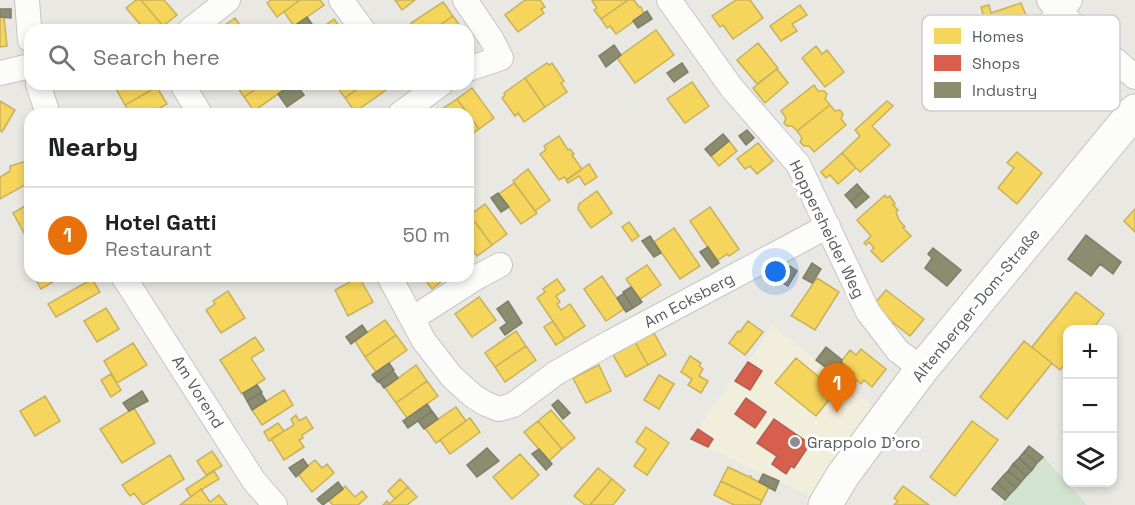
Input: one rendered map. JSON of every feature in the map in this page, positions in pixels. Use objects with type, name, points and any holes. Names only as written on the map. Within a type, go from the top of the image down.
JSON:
[{"type":"main road","name":"Altenberger-Dom-Straße","points":[[825,505],[843,476],[922,369],[1135,111]]},
{"type":"street","points":[[27,0],[29,24]]},
{"type":"street","points":[[197,24],[228,0]]},
{"type":"street","points":[[341,0],[359,24]]},
{"type":"street","points":[[465,0],[492,40],[501,58],[474,67]]},
{"type":"street","name":"Hoppersheider Weg","points":[[669,0],[731,87],[798,164],[868,312],[897,351],[922,369]]},
{"type":"street","points":[[1060,4],[1071,15]]},
{"type":"street","points":[[1120,62],[1135,77]]},
{"type":"street","points":[[0,73],[24,67]]},
{"type":"street","points":[[40,90],[46,108]]},
{"type":"street","points":[[186,90],[196,108]]},
{"type":"street","points":[[407,100],[428,90]]},
{"type":"street","name":"Am Ecksberg","points":[[392,282],[424,341],[452,377],[473,396],[499,409],[513,405],[551,376],[609,343],[828,226]]},
{"type":"street","points":[[474,279],[500,264]]},
{"type":"street","name":"Am Vorend","points":[[127,282],[254,481],[274,505]]},
{"type":"street","points":[[413,318],[470,282]]},
{"type":"shaded area","points":[[772,325],[872,405],[810,496],[691,440],[732,379],[736,381]]},
{"type":"green space","points":[[1043,456],[1063,478],[1063,487],[1071,487],[1087,505],[1001,505]]},
{"type":"building: Homes","points":[[136,0],[141,0],[161,24],[140,24],[126,8]]},
{"type":"building: Homes","points":[[141,0],[164,0],[177,15],[166,24],[161,24]]},
{"type":"building: Homes","points":[[271,0],[300,0],[277,17],[267,3]]},
{"type":"building: Homes","points":[[300,0],[320,0],[324,5],[297,24],[293,24],[284,12]]},
{"type":"building: Homes","points":[[395,0],[415,0],[402,10]]},
{"type":"building: Homes","points":[[525,0],[540,0],[545,7],[541,9],[544,13],[518,32],[505,15]]},
{"type":"building: Homes","points":[[593,0],[628,0],[601,19],[594,10],[597,8]]},
{"type":"building: Homes","points":[[628,0],[634,0],[644,14],[616,34],[610,26],[607,28],[601,19]]},
{"type":"building: Homes","points":[[736,0],[750,0],[763,18],[733,39],[723,25],[720,27],[712,16]]},
{"type":"building: Homes","points":[[443,2],[453,16],[442,24],[411,23]]},
{"type":"building: Homes","points":[[1021,3],[1026,15],[983,15],[981,7],[989,5],[991,13]]},
{"type":"building: Homes","points":[[800,5],[807,15],[792,24],[797,31],[781,41],[770,26]]},
{"type":"building: Homes","points":[[453,16],[459,24],[442,24]]},
{"type":"building: Homes","points":[[0,17],[4,17],[7,46],[0,47]]},
{"type":"building: Homes","points":[[235,18],[239,24],[226,24]]},
{"type":"building: Homes","points":[[334,19],[338,24],[327,24]]},
{"type":"building: Homes","points":[[656,30],[674,55],[635,83],[617,58]]},
{"type":"building: Homes","points":[[758,43],[778,68],[757,84],[737,60]]},
{"type":"building: Homes","points":[[816,46],[822,54],[827,50],[844,72],[825,87],[802,58]]},
{"type":"building: Homes","points":[[547,63],[549,65],[552,63],[564,81],[561,83],[567,92],[545,107],[525,78]]},
{"type":"building: Homes","points":[[777,69],[788,83],[765,103],[753,88]]},
{"type":"building: Homes","points":[[525,78],[545,107],[524,122],[518,113],[515,116],[502,98],[504,93]]},
{"type":"building: Homes","points":[[692,82],[709,106],[685,123],[667,99]]},
{"type":"building: Homes","points":[[814,85],[818,91],[824,91],[827,94],[825,99],[830,105],[797,131],[792,126],[787,126],[784,123],[786,118],[781,111]]},
{"type":"building: Homes","points":[[117,90],[152,90],[125,105]]},
{"type":"building: Homes","points":[[152,90],[159,90],[167,104],[160,108],[127,108],[125,105]]},
{"type":"building: Homes","points":[[239,90],[254,90],[244,97]]},
{"type":"building: Homes","points":[[254,90],[284,90],[258,108],[252,108],[244,97]]},
{"type":"building: Homes","points":[[339,90],[356,90],[345,98]]},
{"type":"building: Homes","points":[[356,90],[386,90],[361,108],[352,108],[345,98]]},
{"type":"building: Homes","points":[[469,90],[473,90],[494,118],[479,129],[474,122],[474,108],[464,108],[457,99]]},
{"type":"building: Homes","points":[[457,99],[464,108],[444,108]]},
{"type":"building: Homes","points":[[0,101],[15,110],[2,132],[0,131]]},
{"type":"building: Homes","points":[[887,101],[893,106],[872,126],[890,145],[860,172],[842,153],[860,136],[855,130]]},
{"type":"building: Homes","points":[[830,105],[835,111],[840,110],[843,114],[841,119],[846,125],[814,152],[809,146],[804,146],[800,142],[802,138],[797,131]]},
{"type":"building: Homes","points":[[474,122],[479,129],[474,133]]},
{"type":"building: Homes","points":[[559,136],[568,150],[570,149],[574,154],[572,155],[582,169],[567,180],[564,177],[559,180],[540,154],[546,150],[544,146]]},
{"type":"building: Homes","points":[[729,141],[737,151],[719,166],[711,156]]},
{"type":"building: Homes","points":[[758,143],[773,161],[757,174],[750,166],[745,169],[737,159]]},
{"type":"building: Homes","points":[[1017,152],[1042,173],[1017,204],[998,188],[1014,168],[1007,163]]},
{"type":"building: Homes","points":[[842,153],[856,168],[838,184],[830,175],[826,178],[821,172]]},
{"type":"building: Homes","points":[[24,162],[24,185],[0,199],[0,177],[10,171],[10,166]]},
{"type":"building: Homes","points":[[589,164],[597,177],[585,185],[579,176],[568,183],[566,180]]},
{"type":"building: Homes","points":[[528,169],[550,200],[535,211],[513,181]]},
{"type":"building: Homes","points":[[514,183],[537,213],[521,224],[499,194]]},
{"type":"building: Homes","points":[[597,191],[612,213],[591,228],[578,209],[579,204]]},
{"type":"building: Homes","points":[[885,195],[886,198],[890,196],[895,204],[893,205],[898,210],[896,212],[899,220],[905,227],[903,228],[911,236],[882,262],[871,251],[874,248],[869,242],[866,245],[864,243],[871,236],[857,220]]},
{"type":"building: Homes","points":[[485,204],[507,234],[492,245],[474,220],[474,212]]},
{"type":"building: Homes","points":[[24,207],[24,233],[13,213]]},
{"type":"building: Homes","points":[[710,207],[739,249],[717,261],[690,221]]},
{"type":"building: Homes","points":[[1135,209],[1135,232],[1124,221]]},
{"type":"building: Homes","points":[[474,220],[492,245],[477,256],[474,252]]},
{"type":"building: Homes","points":[[629,222],[639,236],[632,241],[622,227]]},
{"type":"building: Homes","points":[[674,228],[700,266],[680,279],[654,242]]},
{"type":"building: Homes","points":[[647,265],[661,285],[640,299],[626,279]]},
{"type":"building: Homes","points":[[602,276],[624,309],[606,321],[584,289]]},
{"type":"building: Homes","points":[[817,278],[839,292],[815,330],[791,316]]},
{"type":"building: Homes","points":[[557,279],[565,290],[556,296],[560,302],[557,304],[561,310],[570,304],[585,326],[565,339],[537,298],[545,292],[543,289]]},
{"type":"building: Homes","points":[[37,282],[53,282],[41,289]]},
{"type":"building: Homes","points":[[87,282],[94,282],[100,292],[56,317],[48,304]]},
{"type":"building: Homes","points":[[350,282],[362,282],[373,302],[348,316],[335,290]]},
{"type":"building: Homes","points":[[427,282],[441,282],[432,289]]},
{"type":"building: Homes","points":[[886,290],[924,319],[910,336],[891,321],[875,303]]},
{"type":"building: Homes","points":[[228,291],[245,318],[221,333],[206,310],[215,304],[213,301]]},
{"type":"building: Homes","points":[[1076,292],[1104,314],[1096,325],[1063,325],[1063,366],[1060,370],[1032,347]]},
{"type":"building: Homes","points":[[479,297],[496,320],[472,337],[455,314]]},
{"type":"building: Homes","points":[[106,308],[119,329],[97,342],[84,321]]},
{"type":"building: Homes","points":[[385,320],[396,335],[365,357],[355,341]]},
{"type":"building: Homes","points":[[553,321],[565,339],[556,345],[544,327]]},
{"type":"building: Homes","points":[[748,321],[763,332],[745,355],[729,343]]},
{"type":"building: Homes","points":[[516,331],[526,346],[495,367],[485,353]]},
{"type":"building: Homes","points":[[654,333],[666,355],[648,365],[635,342]]},
{"type":"building: Homes","points":[[396,335],[407,350],[376,372],[365,357]]},
{"type":"building: Homes","points":[[255,337],[264,350],[251,358],[265,379],[242,394],[220,360]]},
{"type":"building: Homes","points":[[1024,341],[1052,363],[1007,419],[980,397]]},
{"type":"building: Homes","points":[[635,342],[648,365],[626,377],[613,355]]},
{"type":"building: Homes","points":[[133,343],[147,365],[117,383],[104,361]]},
{"type":"building: Homes","points":[[526,346],[536,360],[505,382],[495,367]]},
{"type":"building: Homes","points":[[861,349],[886,369],[872,387],[864,380],[861,384],[852,376],[854,373],[841,362],[850,350],[856,355]]},
{"type":"building: Homes","points":[[690,356],[701,363],[699,366],[703,369],[699,376],[708,381],[701,393],[688,385],[692,379],[681,372]]},
{"type":"building: Homes","points":[[796,358],[836,391],[816,416],[775,383]]},
{"type":"building: Homes","points":[[416,365],[427,381],[396,403],[385,388]]},
{"type":"building: Homes","points":[[599,365],[611,391],[586,403],[573,378]]},
{"type":"building: Homes","points":[[111,374],[121,390],[111,397],[101,380]]},
{"type":"building: Homes","points":[[659,375],[674,384],[659,409],[644,400]]},
{"type":"building: Homes","points":[[427,381],[438,396],[407,418],[396,403]]},
{"type":"building: Homes","points":[[284,390],[293,405],[262,425],[252,410]]},
{"type":"building: Homes","points":[[45,396],[60,421],[35,436],[20,411]]},
{"type":"building: Homes","points":[[456,407],[466,421],[436,443],[425,428]]},
{"type":"building: Homes","points":[[134,408],[155,443],[122,463],[100,429]]},
{"type":"building: Homes","points":[[551,410],[575,438],[562,449],[538,421]]},
{"type":"building: Homes","points":[[296,415],[299,421],[306,417],[313,428],[302,435],[303,438],[299,440],[304,447],[284,460],[271,439],[294,425],[291,419]]},
{"type":"building: Homes","points":[[470,418],[480,432],[450,454],[440,440]]},
{"type":"building: Homes","points":[[538,421],[562,449],[549,461],[524,432]]},
{"type":"building: Homes","points":[[972,421],[998,440],[955,496],[930,477]]},
{"type":"building: Homes","points":[[278,423],[284,431],[269,441],[264,432]]},
{"type":"building: Homes","points":[[646,427],[669,443],[647,475],[634,466],[646,449],[636,442]]},
{"type":"building: Homes","points":[[212,451],[222,466],[206,475],[197,461]]},
{"type":"building: Homes","points":[[520,454],[539,475],[512,499],[493,477]]},
{"type":"building: Homes","points":[[170,455],[184,479],[143,505],[134,493],[130,496],[122,485]]},
{"type":"building: Homes","points":[[315,460],[322,468],[327,464],[334,473],[312,492],[298,474]]},
{"type":"building: Homes","points":[[728,467],[751,476],[769,487],[762,501],[721,481]]},
{"type":"building: Homes","points":[[598,468],[612,479],[590,505],[585,505],[574,496]]},
{"type":"building: Homes","points":[[214,471],[219,479],[191,497],[186,489]]},
{"type":"building: Homes","points":[[400,479],[408,487],[395,499],[388,491]]},
{"type":"building: Homes","points":[[612,479],[625,490],[613,505],[590,505]]},
{"type":"building: Homes","points":[[721,481],[762,501],[760,505],[734,505],[714,495]]},
{"type":"building: Homes","points":[[345,486],[355,497],[362,491],[367,497],[358,505],[333,505],[329,501]]},
{"type":"building: Homes","points":[[903,486],[929,505],[894,505],[898,501],[894,498]]},
{"type":"building: Homes","points":[[408,487],[417,497],[407,505],[383,505],[387,501],[389,504]]},
{"type":"building: Homes","points":[[201,489],[210,502],[219,495],[227,505],[180,505]]},
{"type":"building: Shops","points":[[748,362],[762,371],[750,390],[735,381]]},
{"type":"building: Shops","points":[[746,398],[766,412],[755,428],[735,414]]},
{"type":"building: Shops","points":[[774,419],[810,444],[794,468],[791,466],[786,474],[772,464],[777,456],[757,443]]},
{"type":"building: Shops","points":[[698,429],[713,439],[708,447],[691,439]]},
{"type":"building: Industry","points":[[0,9],[11,9],[11,18],[0,17]]},
{"type":"building: Industry","points":[[647,11],[652,19],[638,28],[633,21]]},
{"type":"building: Industry","points":[[307,17],[312,24],[297,24]]},
{"type":"building: Industry","points":[[614,45],[621,55],[606,67],[599,56]]},
{"type":"building: Industry","points":[[682,63],[688,72],[674,82],[667,73]]},
{"type":"building: Industry","points":[[284,90],[300,90],[304,95],[287,107],[278,94]]},
{"type":"building: Industry","points":[[747,130],[754,138],[746,145],[739,136]]},
{"type":"building: Industry","points":[[723,134],[729,141],[711,156],[705,149]]},
{"type":"building: Industry","points":[[857,184],[863,191],[851,202],[845,195]]},
{"type":"building: Industry","points":[[863,191],[869,197],[856,208],[851,202]]},
{"type":"building: Industry","points":[[498,193],[509,207],[501,212],[491,198]]},
{"type":"building: Industry","points":[[1086,235],[1121,262],[1113,274],[1100,264],[1091,276],[1068,259]]},
{"type":"building: Industry","points":[[650,236],[661,253],[654,257],[642,241]]},
{"type":"building: Industry","points":[[708,247],[719,263],[712,268],[700,252]]},
{"type":"building: Industry","points":[[933,248],[961,270],[947,286],[925,268],[932,258],[928,254]]},
{"type":"building: Industry","points":[[812,263],[821,269],[812,283],[803,278]]},
{"type":"building: Industry","points":[[790,266],[797,271],[788,286],[781,282]]},
{"type":"building: Industry","points":[[631,287],[642,302],[633,308],[623,292]]},
{"type":"building: Industry","points":[[624,293],[633,308],[626,312],[617,298]]},
{"type":"building: Industry","points":[[508,301],[522,323],[505,335],[500,328],[507,323],[497,309]]},
{"type":"building: Industry","points":[[362,325],[367,332],[351,344],[346,337]]},
{"type":"building: Industry","points":[[826,347],[849,369],[841,379],[816,360]]},
{"type":"building: Industry","points":[[389,363],[394,370],[378,382],[372,375]]},
{"type":"building: Industry","points":[[393,371],[398,378],[384,388],[379,381]]},
{"type":"building: Industry","points":[[257,385],[262,392],[247,401],[243,393]]},
{"type":"building: Industry","points":[[142,391],[148,401],[129,411],[123,403]]},
{"type":"building: Industry","points":[[261,393],[266,401],[252,410],[247,401]]},
{"type":"building: Industry","points":[[558,400],[570,413],[563,419],[552,405]]},
{"type":"building: Industry","points":[[427,404],[432,411],[408,428],[403,421]]},
{"type":"building: Industry","points":[[432,411],[438,419],[424,429],[418,421]]},
{"type":"building: Industry","points":[[1029,446],[1043,457],[1037,463],[1024,452]]},
{"type":"building: Industry","points":[[487,448],[499,461],[477,477],[467,465]]},
{"type":"building: Industry","points":[[539,449],[552,464],[546,470],[532,454]]},
{"type":"building: Industry","points":[[1024,452],[1037,463],[1032,470],[1019,458]]},
{"type":"building: Industry","points":[[1019,458],[1032,470],[1026,476],[1013,464]]},
{"type":"building: Industry","points":[[303,459],[308,466],[296,477],[289,468]]},
{"type":"building: Industry","points":[[1013,464],[1026,476],[1021,482],[1008,471]]},
{"type":"building: Industry","points":[[1008,471],[1021,482],[1016,488],[1003,476]]},
{"type":"building: Industry","points":[[763,474],[779,481],[775,491],[759,482]]},
{"type":"building: Industry","points":[[1003,476],[1016,488],[1010,494],[997,483]]},
{"type":"building: Industry","points":[[338,482],[343,489],[323,505],[317,499]]},
{"type":"building: Industry","points":[[997,483],[1010,494],[1005,500],[992,489]]},
{"type":"place","name":"Hotel Gatti","points":[[837,413]]},
{"type":"place","name":"Grappolo D'oro","points":[[795,442]]}]
